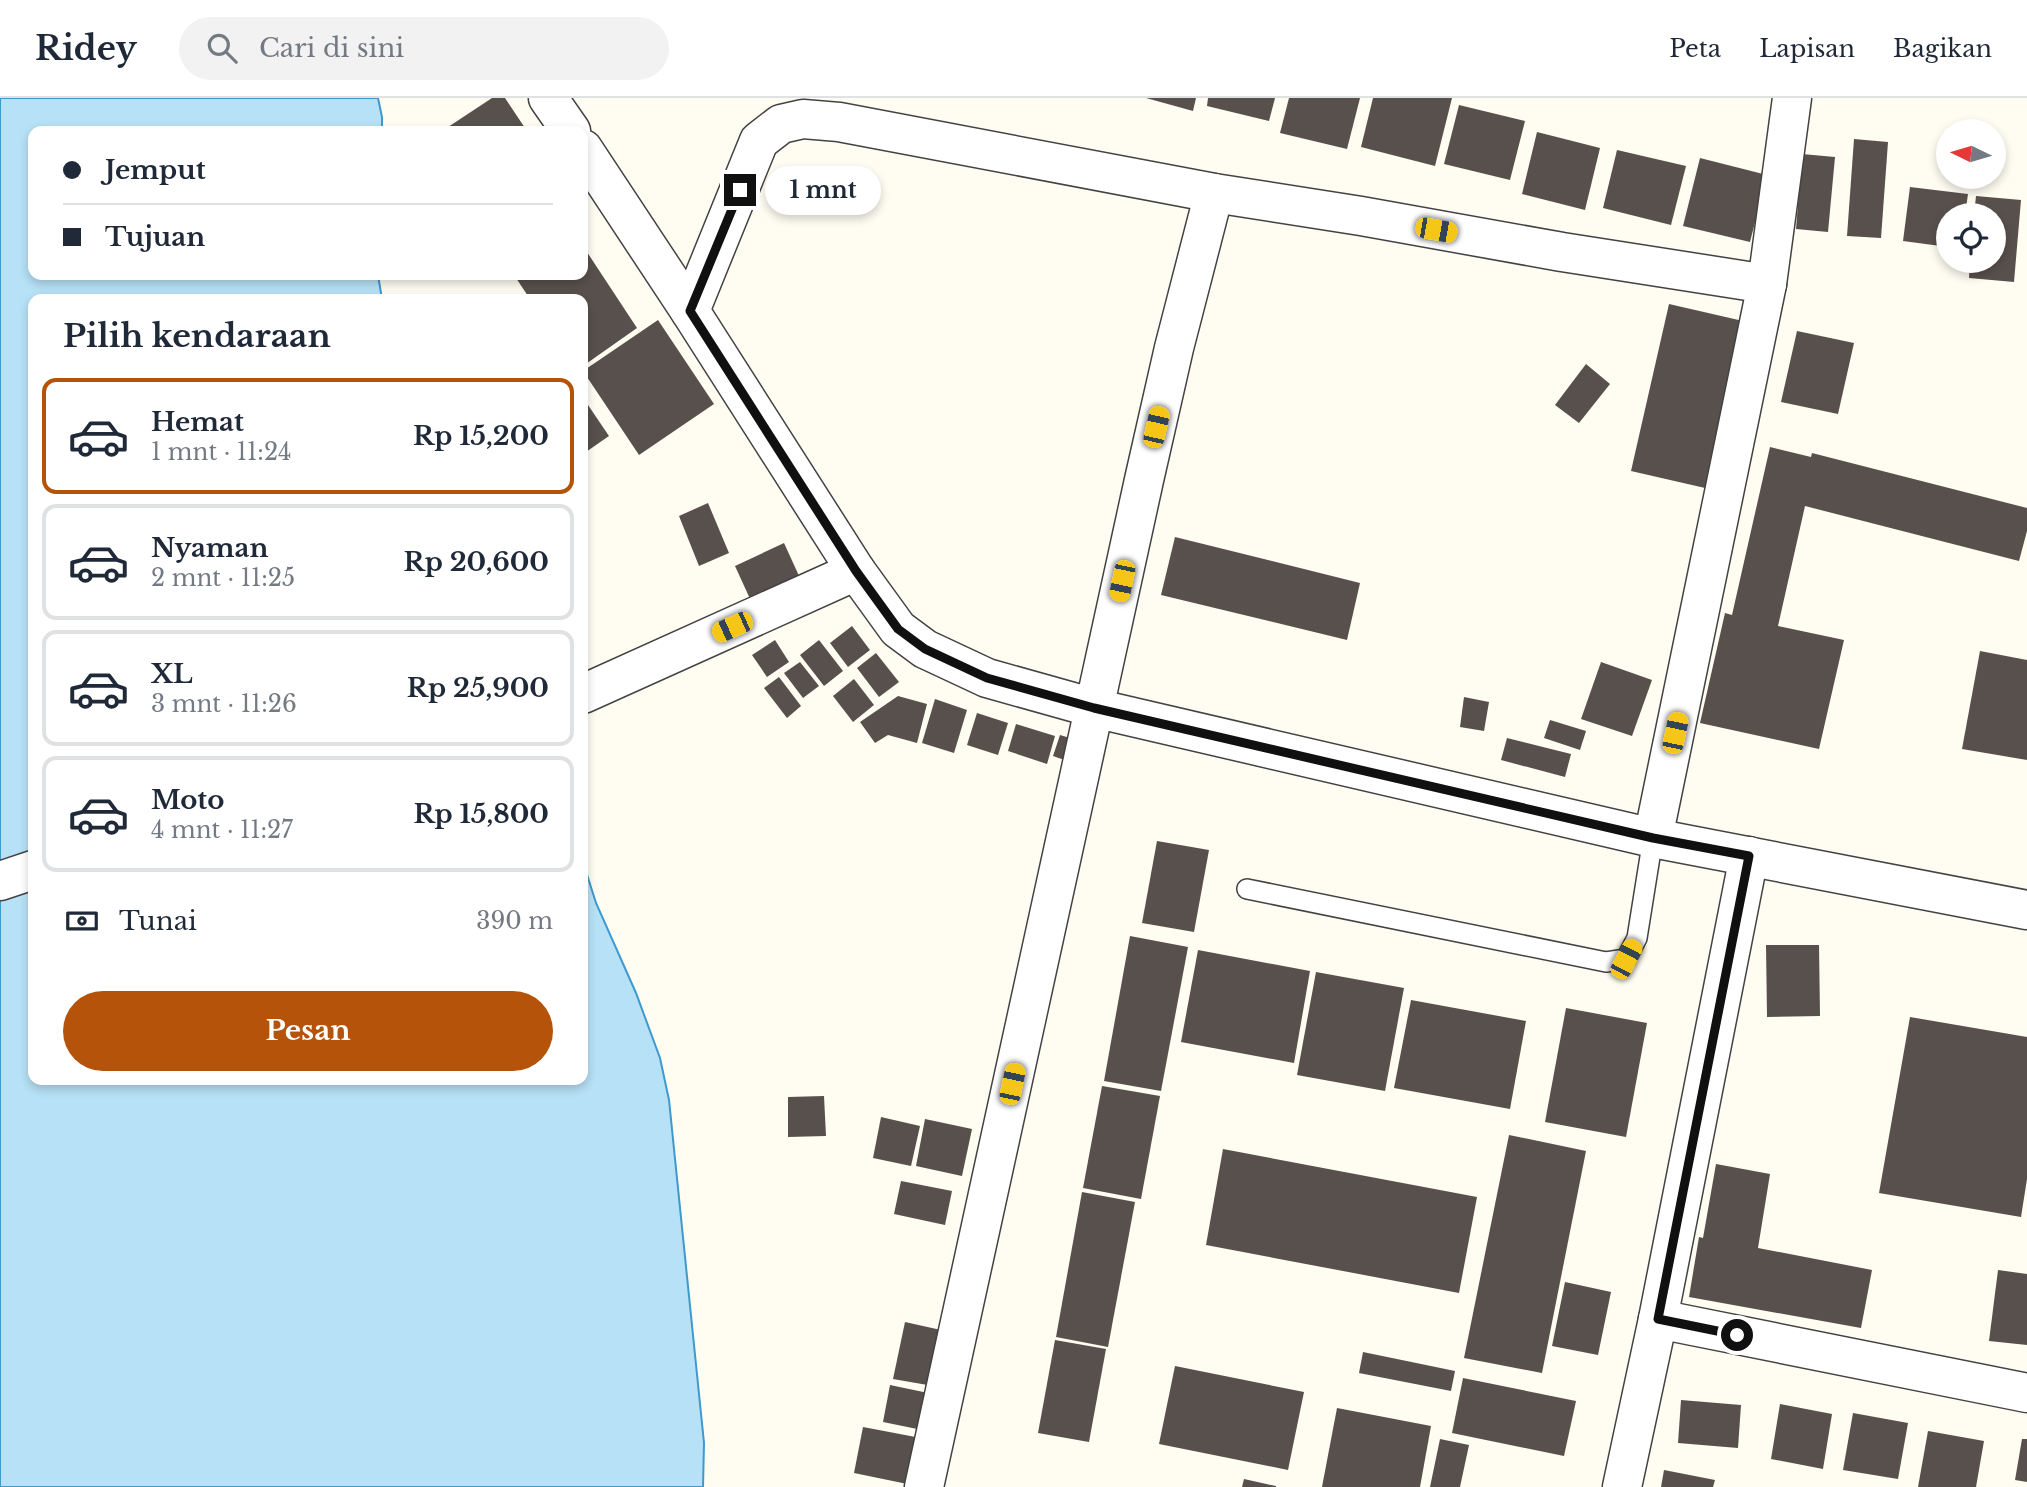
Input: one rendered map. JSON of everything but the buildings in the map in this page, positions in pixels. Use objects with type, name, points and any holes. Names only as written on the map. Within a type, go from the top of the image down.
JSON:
[{"type":"street","points":[[548,98],[568,126]]},
{"type":"street","points":[[1653,838],[1767,284],[1792,98]]},
{"type":"street","points":[[690,311],[760,142],[781,124],[803,119],[839,122],[1214,193],[1767,284]]},
{"type":"street","points":[[588,157],[856,571],[898,629],[925,649],[987,678],[1094,708],[1653,838],[2027,910]]},
{"type":"street","points":[[924,1487],[1174,348],[1214,193]]},
{"type":"street","points":[[588,692],[856,571]]},
{"type":"street","points":[[1622,1487],[1658,1319],[1749,856]]},
{"type":"street","points":[[0,881],[28,872]]},
{"type":"street","points":[[1658,1319],[2027,1393]]},
{"type":"lane","points":[[1247,889],[1606,962],[1626,959],[1637,938],[1653,838]]},
{"type":"water","points":[[0,98],[378,98],[382,126],[28,126],[28,280],[379,280],[381,294],[28,294],[28,1085],[588,1085],[588,878],[660,1058],[669,1100],[704,1443],[703,1487],[0,1487]]},
{"type":"route","points":[[740,190],[690,311],[856,571],[898,629],[925,649],[987,678],[1094,708],[1653,838],[1749,856],[1658,1319],[1737,1335]]}]
